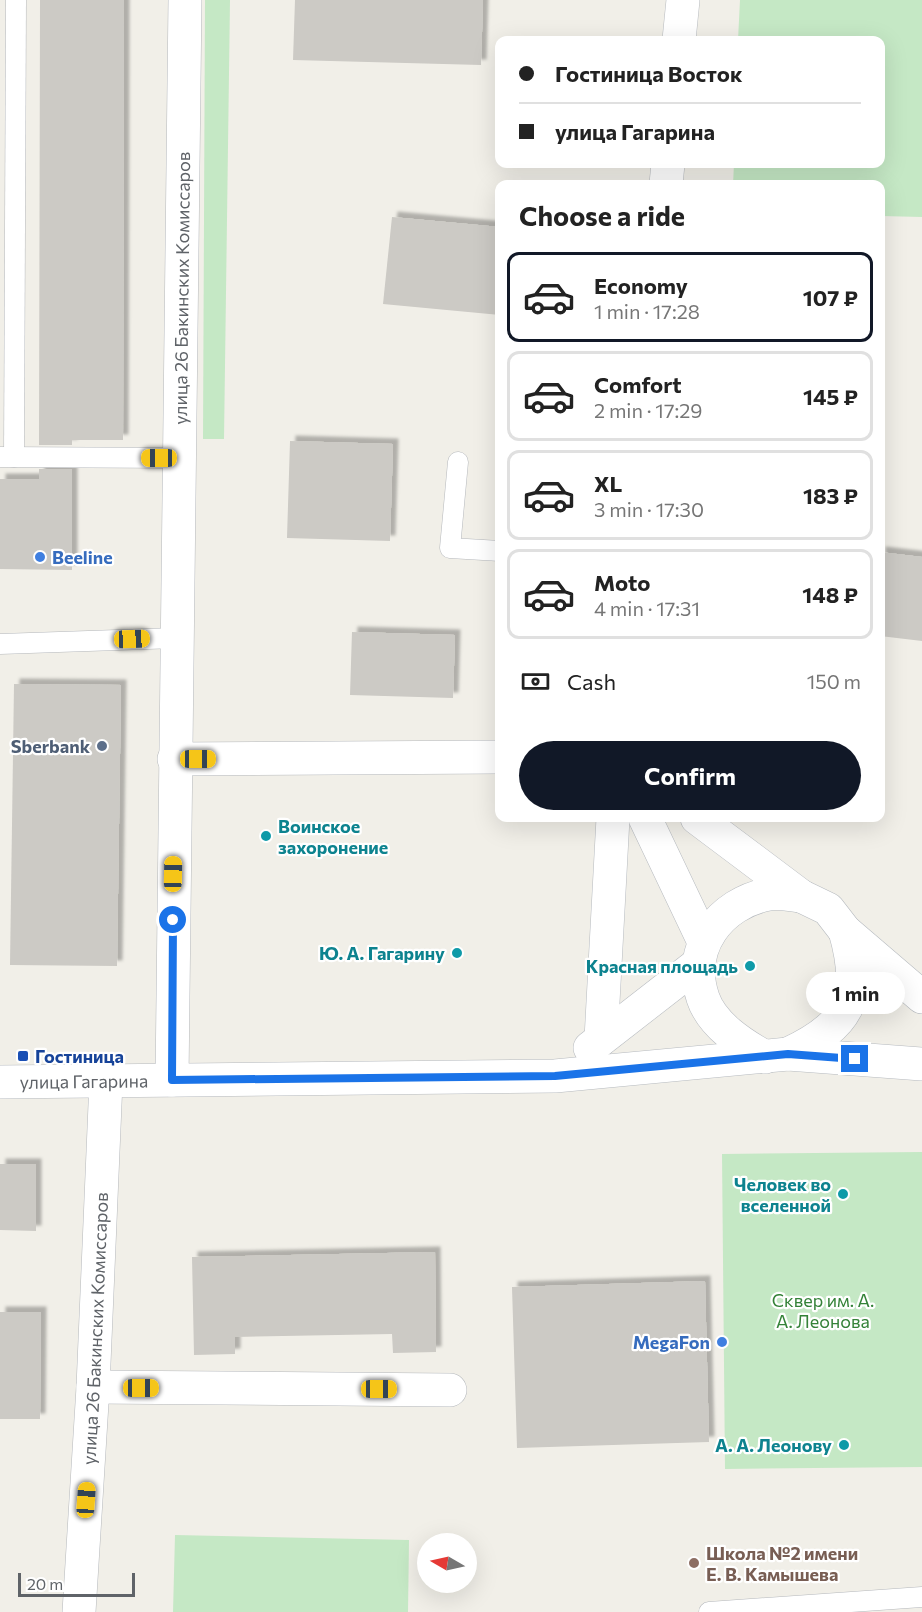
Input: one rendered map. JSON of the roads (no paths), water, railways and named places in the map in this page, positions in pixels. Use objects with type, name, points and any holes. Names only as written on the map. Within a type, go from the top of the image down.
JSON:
[{"type":"street","name":"улица 26 Бакинских Комиссаров","points":[[172,1080],[174,759],[185,0]]},
{"type":"street","points":[[679,36],[682,0]]},
{"type":"street","points":[[174,759],[495,757]]},
{"type":"street","points":[[601,1039],[613,822]]},
{"type":"street","points":[[647,822],[701,953],[703,999],[716,1018],[745,1045],[777,1055],[815,1041],[829,1030],[841,1015],[849,999],[854,962],[845,931]]},
{"type":"street","points":[[702,822],[801,896],[828,909],[845,931],[922,997]]},
{"type":"street","points":[[555,1076],[701,953],[720,918],[743,900],[772,893],[801,896]]},
{"type":"street","name":"улица Гагарина","points":[[0,1082],[555,1076],[777,1055],[922,1064]]},
{"type":"street","name":"улица 26 Бакинских Комиссаров","points":[[79,1612],[93,1387],[106,1081]]},
{"type":"street","points":[[93,1387],[450,1390]]},
{"type":"lane","points":[[16,0],[8,167],[7,457],[178,458]]},
{"type":"lane","points":[[458,462],[450,548],[495,551]]},
{"type":"lane","points":[[0,644],[176,638]]},
{"type":"lane","points":[[709,1612],[867,1606],[922,1597]]},
{"type":"place","name":"Beeline","points":[[40,557]]},
{"type":"place","name":"Sberbank","points":[[102,746]]},
{"type":"place","name":"Воинское захоронение","points":[[266,836]]},
{"type":"place","name":"Ю. А. Гагарину","points":[[457,953]]},
{"type":"place","name":"Красная площадь","points":[[750,966]]},
{"type":"place","name":"Гостиница","points":[[23,1056]]},
{"type":"place","name":"Человек во вселенной","points":[[843,1194]]},
{"type":"place","name":"MegaFon","points":[[722,1342]]},
{"type":"place","name":"А. А. Леонову","points":[[844,1445]]},
{"type":"place","name":"Школа №2 имени Е. В. Камышева","points":[[694,1563]]},
{"type":"park label","name":"Сквер им. А. А. Леонова","points":[[823,1310]]}]
